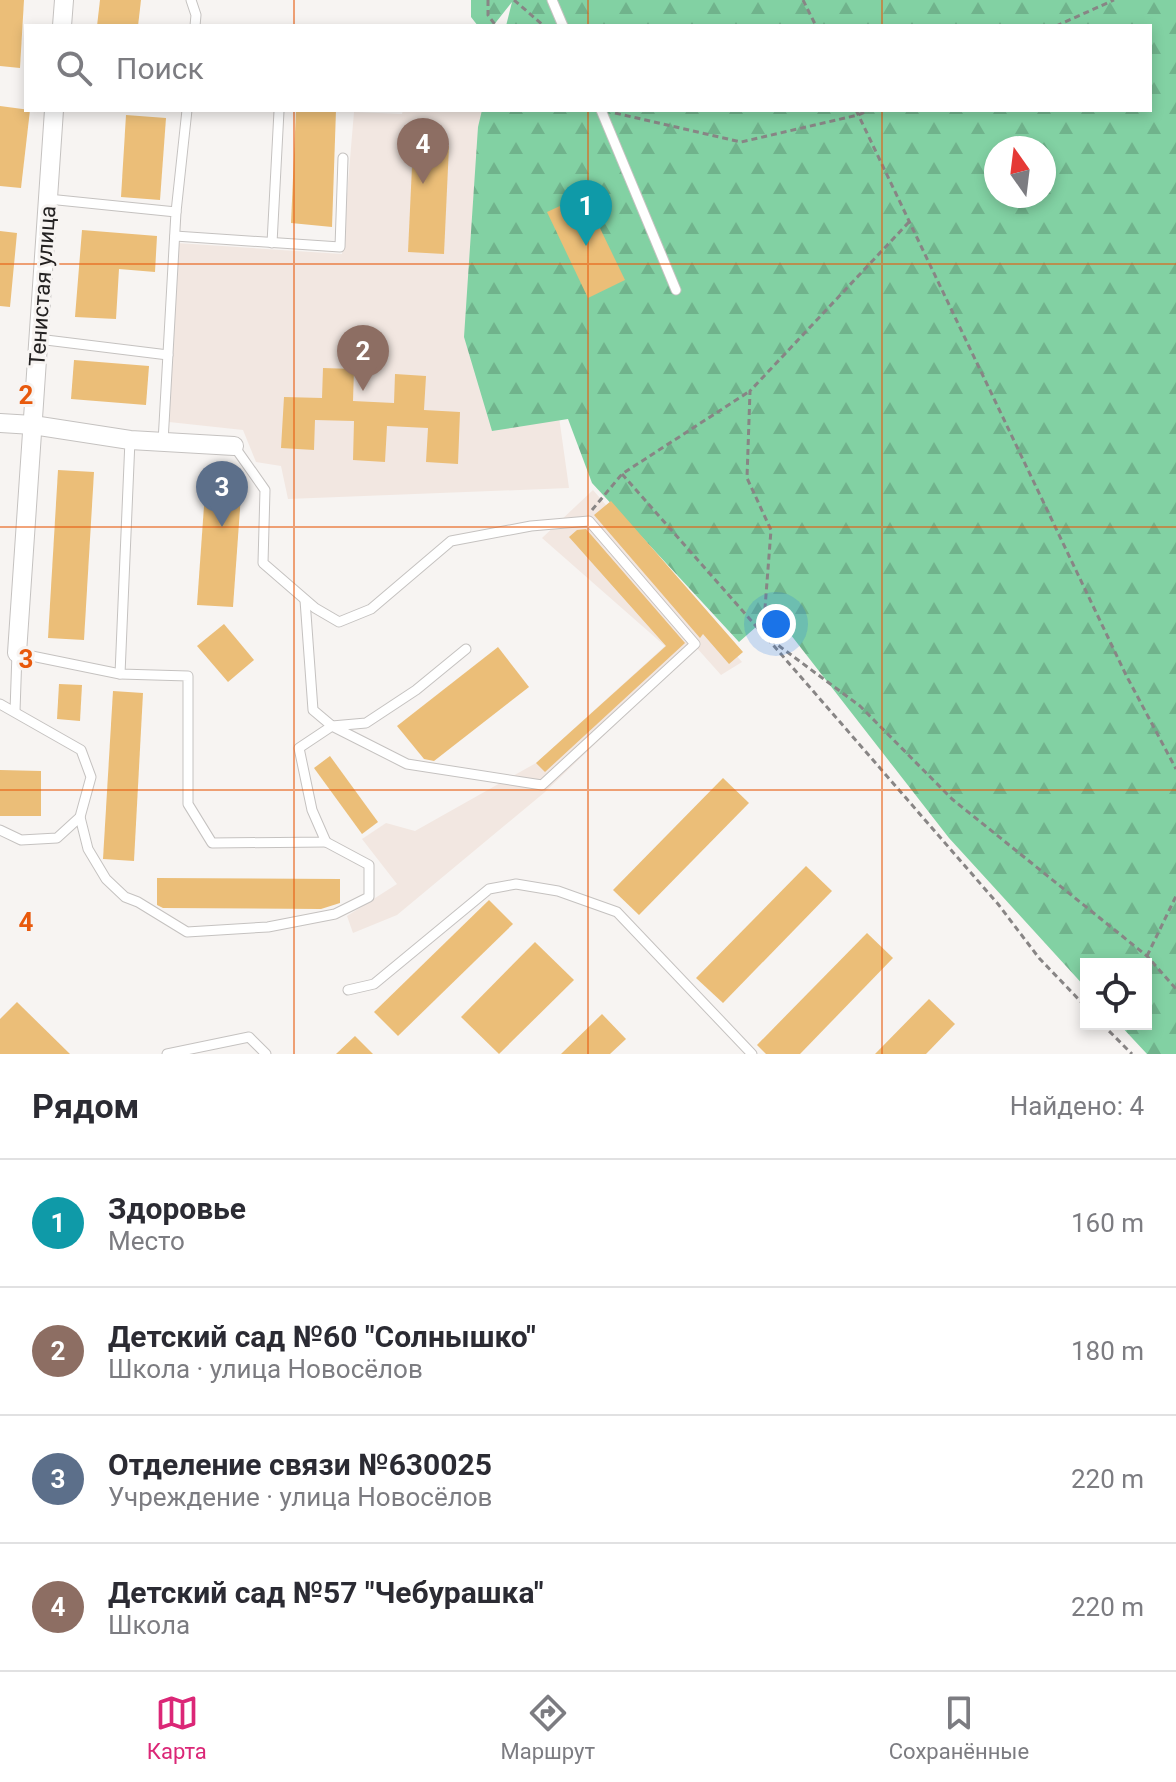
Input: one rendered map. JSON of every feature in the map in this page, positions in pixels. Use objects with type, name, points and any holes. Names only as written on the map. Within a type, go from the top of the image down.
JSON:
[{"type":"street","points":[[62,24],[64,0]]},
{"type":"street","name":"Тенистая улица","points":[[17,653],[54,112]]},
{"type":"street","points":[[0,423],[130,440],[234,446]]},
{"type":"lane","points":[[191,0],[195,24]]},
{"type":"lane","points":[[552,0],[562,24]]},
{"type":"lane","points":[[163,442],[176,212],[187,112]]},
{"type":"lane","points":[[272,243],[279,112]]},
{"type":"lane","points":[[602,112],[676,290]]},
{"type":"lane","points":[[175,236],[340,247],[343,158]]},
{"type":"lane","points":[[48,199],[176,212]]},
{"type":"lane","points":[[38,339],[168,355]]},
{"type":"lane","points":[[120,674],[130,440]]},
{"type":"lane","points":[[234,446],[265,490],[263,563],[305,600],[339,622],[371,609],[451,541],[531,526],[589,521],[695,644],[542,785],[407,764],[332,726],[313,710],[305,600]]},
{"type":"lane","points":[[326,842],[312,810],[299,748],[332,726],[366,723],[416,690],[466,649]]},
{"type":"lane","points":[[0,704],[81,750],[91,777],[80,817],[88,849],[106,879],[125,897],[187,932],[268,927],[295,922],[335,914],[369,897],[369,865],[326,842],[212,843],[188,804],[188,676],[120,674],[17,653],[15,711]]},
{"type":"lane","points":[[0,830],[21,840],[57,838],[80,817]]},
{"type":"lane","points":[[348,990],[374,984],[489,889],[516,884],[558,891],[617,912],[752,1054]]},
{"type":"lane","points":[[167,1054],[249,1037],[266,1054]]},
{"type":"path","points":[[488,0],[488,15],[495,24]]},
{"type":"path","points":[[514,0],[542,24]]},
{"type":"path","points":[[803,0],[815,24]]},
{"type":"path","points":[[1060,24],[1114,0]]},
{"type":"path","points":[[613,112],[741,142],[865,112]]},
{"type":"path","points":[[857,112],[1126,675],[1176,769]]},
{"type":"path","points":[[589,521],[593,506],[622,474],[750,391],[909,222]]},
{"type":"path","points":[[750,391],[747,478],[771,530],[763,634]]},
{"type":"path","points":[[622,474],[998,904],[1039,958],[1080,1001]]},
{"type":"path","points":[[763,634],[860,706],[952,799],[1147,956],[1176,989]]},
{"type":"path","points":[[1147,956],[1176,896]]},
{"type":"path","points":[[1108,1030],[1132,1054]]},
{"type":"shaded area","points":[[354,112],[502,112],[551,360],[569,488],[288,499],[281,466],[256,462],[243,430],[169,422],[177,243],[342,254]]},
{"type":"shaded area","points":[[593,490],[742,662],[721,675],[696,647],[545,792],[397,915],[353,933],[347,916],[397,884],[362,839],[386,823],[415,831],[536,763],[665,646],[542,538]]},
{"type":"green space","points":[[471,0],[1176,0],[1176,1054],[1147,1054],[1125,1030],[1152,1030],[1152,958],[1080,958],[1080,981],[949,838],[773,612],[739,642],[592,483],[568,419],[492,431],[464,337],[482,112],[1152,112],[1152,24],[506,24],[512,2],[495,24],[476,24],[471,17]]},
{"type":"building","points":[[0,0],[24,0],[20,68],[0,66]]},
{"type":"building","points":[[100,0],[141,0],[138,24],[97,24]]},
{"type":"building","points":[[0,106],[24,109],[24,112],[30,112],[21,188],[0,186]]},
{"type":"building","points":[[296,112],[336,112],[332,227],[291,223]]},
{"type":"building","points":[[126,115],[166,118],[160,200],[121,197]]},
{"type":"building","points":[[413,145],[449,146],[444,254],[408,252]]},
{"type":"building","points":[[584,195],[625,280],[588,298],[547,212]]},
{"type":"building","points":[[82,230],[157,236],[155,272],[119,269],[116,319],[75,317]]},
{"type":"building","points":[[0,231],[17,233],[10,307],[0,306]]},
{"type":"building","points":[[74,360],[149,366],[146,405],[71,399]]},
{"type":"building","points":[[323,368],[354,369],[353,401],[394,403],[395,374],[426,376],[424,410],[460,412],[458,464],[426,462],[428,428],[387,426],[385,462],[353,460],[354,421],[315,420],[314,450],[281,448],[284,397],[322,398]]},
{"type":"building","points":[[58,470],[94,472],[84,640],[48,638]]},
{"type":"building","points":[[205,492],[241,495],[233,607],[197,605]]},
{"type":"building","points":[[611,501],[743,652],[729,664],[703,634],[700,638],[594,515]]},
{"type":"building","points":[[586,529],[685,643],[545,772],[536,763],[666,646],[569,537],[577,530]]},
{"type":"building","points":[[224,624],[254,660],[228,682],[197,646]]},
{"type":"building","points":[[498,647],[529,687],[434,761],[424,759],[397,726]]},
{"type":"building","points":[[59,684],[82,685],[80,721],[57,719]]},
{"type":"building","points":[[113,691],[143,693],[134,861],[103,859]]},
{"type":"building","points":[[330,756],[378,822],[362,834],[314,768]]},
{"type":"building","points":[[0,770],[41,771],[41,816],[0,816]]},
{"type":"building","points":[[723,778],[749,803],[639,915],[613,890]]},
{"type":"building","points":[[806,866],[832,891],[723,1003],[696,978]]},
{"type":"building","points":[[157,878],[340,879],[340,903],[321,909],[163,908],[157,905]]},
{"type":"building","points":[[489,900],[513,924],[398,1036],[374,1012]]},
{"type":"building","points":[[867,933],[893,958],[800,1054],[766,1054],[757,1045]]},
{"type":"building","points":[[535,942],[574,980],[499,1054],[461,1017]]},
{"type":"building","points":[[929,999],[955,1024],[926,1054],[875,1054]]},
{"type":"building","points":[[17,1002],[70,1054],[0,1054],[0,1019]]},
{"type":"building","points":[[602,1014],[626,1039],[610,1054],[561,1054]]},
{"type":"building","points":[[355,1036],[373,1054],[336,1054]]},
{"type":"place","name":"Детский сад №57 \"Чебурашка\"","points":[[423,184]]},
{"type":"place","name":"Здоровье","points":[[586,246]]},
{"type":"place","name":"Детский сад №60 \"Солнышко\"","points":[[363,391]]},
{"type":"place","name":"Отделение связи №630025","points":[[222,527]]}]
